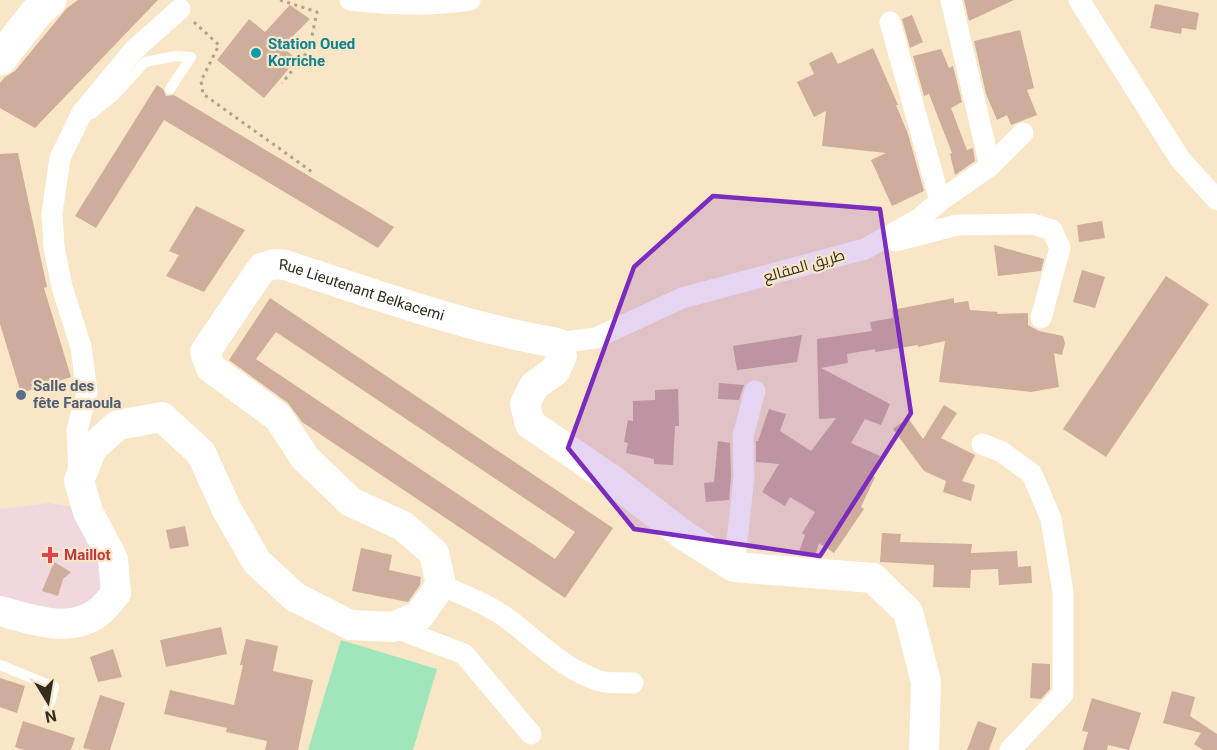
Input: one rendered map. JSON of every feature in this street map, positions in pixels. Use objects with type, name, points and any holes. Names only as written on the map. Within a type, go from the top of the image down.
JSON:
[{"type":"main road","points":[[0,59],[36,13],[50,0]]},
{"type":"street","points":[[350,0],[386,5],[436,5],[470,0]]},
{"type":"street","points":[[951,0],[990,166]]},
{"type":"street","points":[[1078,0],[1180,159],[1217,200]]},
{"type":"street","points":[[0,611],[52,624],[80,621],[99,612],[116,593],[113,559],[88,512],[80,481],[77,430],[87,392],[81,347],[62,287],[54,247],[52,213],[60,158],[82,112],[134,50],[180,9]]},
{"type":"street","points":[[890,22],[940,201]]},
{"type":"street","name":"طريق المقالع","points":[[557,343],[596,338],[682,298],[866,249],[919,219],[940,201],[990,166],[1023,133]]},
{"type":"street","points":[[866,249],[957,225],[1033,224],[1052,230],[1060,248],[1041,318]]},
{"type":"street","name":"Rue Lieutenant Belkacemi","points":[[441,585],[434,553],[403,526],[351,502],[305,458],[278,417],[211,368],[205,352],[262,268],[274,264],[285,265],[450,318],[523,337],[557,343]]},
{"type":"street","points":[[557,343],[562,356],[555,371],[534,386],[525,404],[530,424],[612,480],[685,536],[734,567],[873,578],[908,612],[926,682],[924,750]]},
{"type":"street","points":[[734,567],[744,477],[743,436],[755,392]]},
{"type":"street","points":[[80,481],[92,448],[118,425],[162,417],[201,453],[227,510],[257,562],[295,597],[350,625],[393,627],[464,654],[531,734]]},
{"type":"street","points":[[982,444],[1002,452],[1032,474],[1051,519],[1063,592],[1063,694],[1010,750]]},
{"type":"street","points":[[393,627],[419,616],[441,585],[483,604],[506,618],[546,651],[573,669],[602,681],[633,683]]},
{"type":"lane","points":[[75,127],[115,95],[145,62],[176,56],[190,57],[170,89]]},
{"type":"lane","points":[[0,665],[54,687],[47,713]]},
{"type":"path","points":[[280,0],[317,12],[309,50],[282,82]]},
{"type":"path","points":[[180,9],[219,45],[201,81],[203,94],[315,174]]},
{"type":"highlighted area","points":[[713,196],[880,209],[911,413],[820,556],[634,529],[568,448],[634,267]]},
{"type":"shaded area","name":"Maillot","points":[[49,503],[72,507],[105,570],[99,596],[73,617],[0,600],[0,509]]},
{"type":"green space","points":[[341,640],[437,669],[413,750],[308,750]]},
{"type":"building","points":[[78,0],[158,0],[35,128],[0,108],[0,83],[15,71],[67,8]]},
{"type":"building","points":[[964,0],[1014,0],[969,21]]},
{"type":"building","points":[[1155,4],[1199,13],[1196,30],[1182,28],[1181,34],[1150,28]]},
{"type":"building","name":"Station Oued Korriche","points":[[290,5],[310,19],[282,47],[297,59],[264,98],[217,60],[249,19],[265,32]]},
{"type":"building","points":[[912,15],[923,42],[910,48],[902,19]]},
{"type":"building","points":[[1020,30],[1034,88],[1027,90],[1037,115],[1011,125],[1007,115],[997,120],[986,94],[974,41]]},
{"type":"building","points":[[873,48],[898,105],[896,105],[908,134],[924,191],[892,206],[871,160],[886,153],[822,146],[826,111],[814,117],[797,82],[814,74],[809,63],[832,52],[838,64]]},
{"type":"building","points":[[941,49],[949,68],[953,66],[962,102],[951,108],[967,150],[973,148],[975,161],[955,175],[950,154],[952,153],[929,94],[924,96],[913,56]]},
{"type":"building","points":[[157,85],[163,89],[166,96],[174,95],[394,227],[378,248],[164,120],[96,228],[75,216]]},
{"type":"building","points":[[18,153],[47,287],[44,288],[71,377],[21,393],[0,324],[0,154]]},
{"type":"building","points":[[196,206],[245,230],[204,292],[166,276],[179,255],[169,251]]},
{"type":"building","points":[[1102,221],[1105,238],[1079,242],[1077,225]]},
{"type":"building","points":[[994,245],[1044,259],[1041,271],[998,276]]},
{"type":"building","points":[[1082,270],[1105,277],[1095,308],[1073,302]]},
{"type":"building","points":[[1166,276],[1209,304],[1106,457],[1063,429]]},
{"type":"building","points":[[270,298],[613,528],[565,598],[302,422],[288,403],[229,360]],"holes":[[[276,332],[575,532],[555,559],[256,359]]]},
{"type":"building","points":[[954,298],[954,303],[968,301],[970,310],[998,312],[997,314],[1028,313],[1028,325],[1039,331],[1063,336],[1065,343],[1062,355],[1054,353],[1059,387],[1031,392],[939,382],[945,341],[918,347],[918,345],[875,352],[875,349],[847,354],[848,363],[821,368],[890,404],[881,425],[865,419],[851,443],[880,456],[871,475],[875,477],[861,507],[864,509],[834,553],[819,543],[815,556],[798,555],[805,535],[802,533],[815,512],[790,497],[785,506],[762,492],[779,464],[756,462],[756,441],[758,441],[769,409],[786,414],[780,431],[811,451],[836,418],[819,419],[817,339],[872,331],[870,322],[893,318],[892,310]]},
{"type":"building","points":[[802,335],[797,362],[737,370],[733,346]]},
{"type":"building","points":[[719,383],[744,385],[739,400],[718,399]]},
{"type":"building","points":[[678,389],[679,426],[675,426],[673,465],[654,464],[654,459],[626,453],[628,443],[624,442],[628,420],[633,421],[633,401],[655,400],[655,390]]},
{"type":"building","points":[[944,405],[957,413],[941,438],[975,455],[962,481],[975,485],[971,501],[943,492],[946,481],[924,471],[893,429],[908,418],[923,439]]},
{"type":"building","points":[[718,441],[730,443],[729,500],[706,502],[704,483],[714,482]]},
{"type":"building","points":[[185,526],[189,546],[170,549],[166,530]]},
{"type":"building","points":[[882,533],[901,534],[900,542],[972,544],[971,553],[1017,551],[1018,567],[1031,566],[1032,583],[999,585],[998,569],[971,570],[970,588],[933,587],[934,565],[880,562]]},
{"type":"building","points":[[361,548],[392,555],[389,570],[421,577],[420,585],[408,602],[352,591]]},
{"type":"building","points":[[54,562],[71,572],[63,579],[58,596],[42,591]]},
{"type":"building","points":[[221,627],[227,654],[166,667],[160,640]]},
{"type":"building","points":[[246,639],[278,646],[273,671],[313,680],[298,750],[265,750],[267,741],[226,732],[227,728],[164,714],[170,690],[234,705]]},
{"type":"building","points":[[113,649],[122,677],[98,682],[90,657]]},
{"type":"building","points":[[1032,663],[1050,664],[1050,689],[1041,699],[1030,698]]},
{"type":"building","points":[[0,678],[25,686],[17,713],[0,707]]},
{"type":"building","points":[[1172,691],[1195,697],[1190,716],[1217,734],[1217,750],[1203,750],[1194,744],[1201,733],[1163,723]]},
{"type":"building","points":[[100,695],[125,703],[110,750],[83,748]]},
{"type":"building","points":[[1092,698],[1141,713],[1129,750],[1108,745],[1107,750],[1083,750],[1088,732],[1082,731]]},
{"type":"building","points":[[23,721],[75,738],[71,750],[24,750],[15,747]]},
{"type":"building","points":[[978,721],[997,728],[989,750],[967,750]]},
{"type":"place","name":"Station Oued Korriche","points":[[256,53]]},
{"type":"place","name":"Salle des fête Faraoula","points":[[21,395]]},
{"type":"place","name":"Maillot","points":[[50,555]]}]
